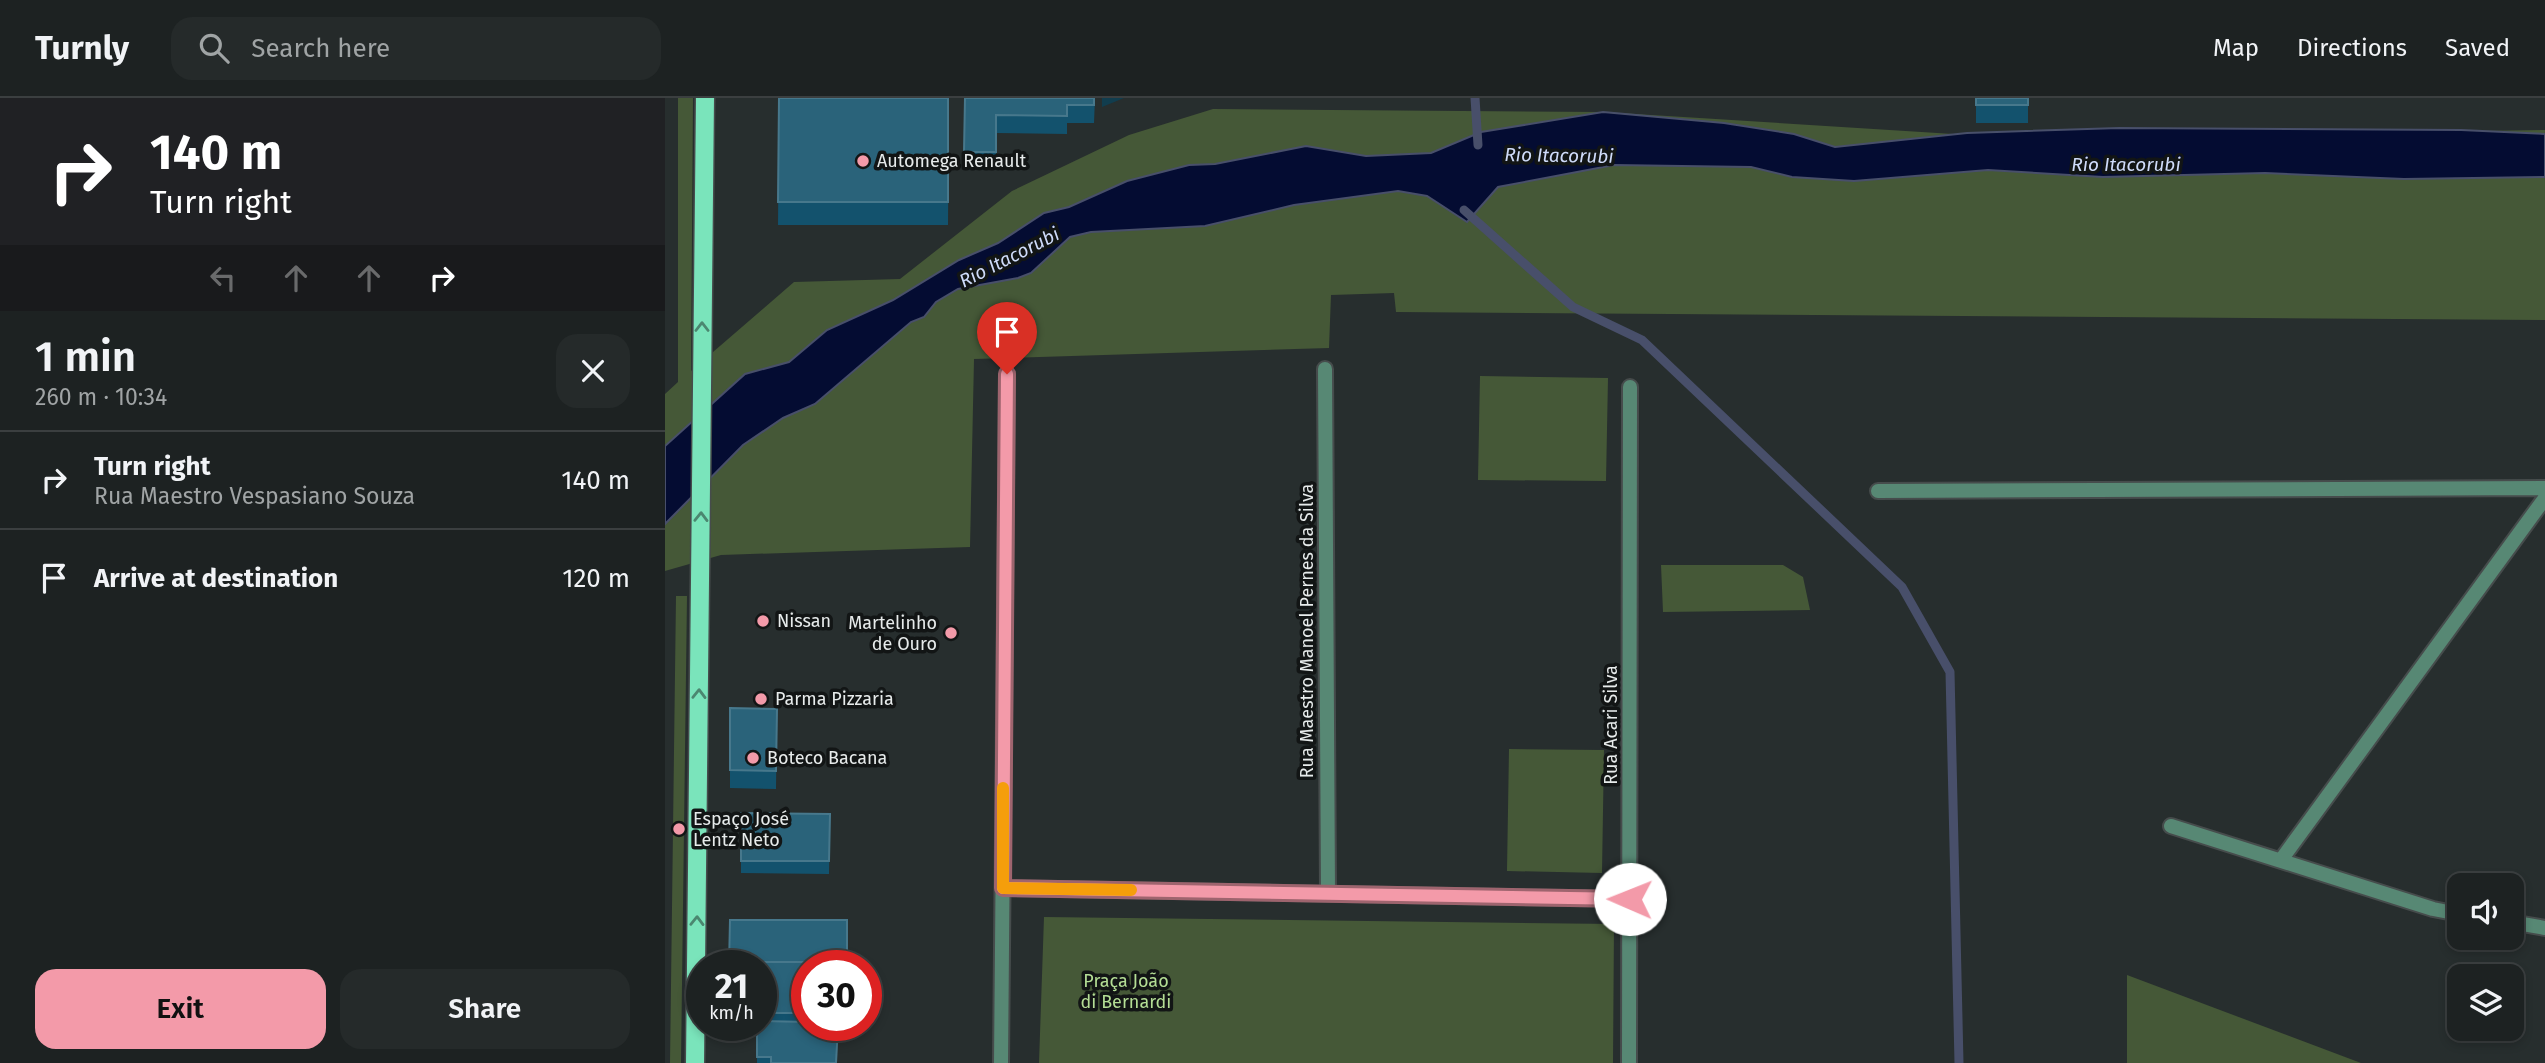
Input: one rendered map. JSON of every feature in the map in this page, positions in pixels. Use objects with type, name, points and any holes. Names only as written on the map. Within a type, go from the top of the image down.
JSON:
[{"type":"main road","points":[[695,1063],[705,98]]},
{"type":"street","name":"Rua Maestro Manoel Pernes da Silva","points":[[1325,369],[1328,893]]},
{"type":"street","points":[[1001,1063],[1007,374]]},
{"type":"street","name":"Rua Acari Silva","points":[[1629,1063],[1630,387]]},
{"type":"street","points":[[1878,491],[2545,488]]},
{"type":"street","points":[[2281,860],[2545,498]]},
{"type":"street","points":[[2171,826],[2447,912]]},
{"type":"street","points":[[1003,888],[1630,899]]},
{"type":"street","points":[[2524,924],[2545,928]]},
{"type":"green space","points":[[678,98],[693,98],[691,371],[794,282],[900,279],[1012,191],[1129,135],[1213,109],[1603,112],[2017,138],[2545,130],[2545,320],[1396,312],[1394,293],[1331,295],[1329,348],[974,359],[970,547],[721,555],[665,571],[665,394],[678,382]]},
{"type":"green space","points":[[1480,376],[1608,378],[1606,481],[1478,480]]},
{"type":"green space","points":[[1661,565],[1783,565],[1803,577],[1810,610],[1663,612]]},
{"type":"green space","name":"Espaço José Lentz Neto","points":[[676,596],[687,596],[681,1063],[670,1063]]},
{"type":"green space","points":[[1509,749],[1604,750],[1602,873],[1507,871]]},
{"type":"green space","name":"Praça João di Bernardi","points":[[1044,917],[1614,924],[1613,1063],[1039,1063]]},
{"type":"green space","points":[[2127,975],[2361,1063],[2127,1063]]},
{"type":"water","name":"Rio Itacorubi","points":[[1603,112],[1724,123],[1794,134],[1835,147],[1967,133],[2119,128],[2461,130],[2545,134],[2545,177],[2404,179],[2265,173],[2103,177],[1988,170],[1854,181],[1792,177],[1751,167],[1614,165],[1498,187],[1467,222],[1427,196],[1398,191],[1294,205],[1205,226],[1091,232],[1070,237],[1031,273],[1018,278],[958,289],[936,302],[924,317],[911,322],[815,404],[783,418],[743,445],[665,524],[665,446],[745,374],[789,362],[827,330],[893,300],[959,260],[998,243],[1044,213],[1069,207],[1127,181],[1189,165],[1215,164],[1306,146],[1366,156],[1431,153],[1481,132]]},
{"type":"building","name":"Automega Renault","points":[[779,98],[948,98],[948,202],[778,202]]},
{"type":"building","points":[[965,98],[1094,98],[1094,105],[1067,105],[1067,116],[996,115],[996,152],[964,152]]},
{"type":"building","points":[[1976,98],[2028,98],[2028,105],[1976,105]]},
{"type":"building","name":"Boteco Bacana","points":[[730,708],[777,709],[776,771],[730,770]]},
{"type":"building","points":[[741,813],[830,814],[829,861],[741,861]]},
{"type":"building","points":[[730,920],[847,920],[847,950],[791,950],[791,962],[777,962],[777,950],[729,950]]},
{"type":"building","points":[[777,962],[791,962],[791,1013],[777,1013]]},
{"type":"building","points":[[777,1021],[791,1022],[791,1041],[837,1041],[836,1063],[771,1063],[771,1057],[757,1057],[757,1041],[777,1041]]},
{"type":"waterway","points":[[1475,98],[1478,145]]},
{"type":"waterway","points":[[1464,210],[1573,307],[1642,340],[1902,587],[1950,672],[1959,1063]]},
{"type":"slow traffic","points":[[1003,788],[1003,888],[1131,890]]},
{"type":"place","name":"Automega Renault","points":[[863,161]]},
{"type":"place","name":"Nissan","points":[[763,621]]},
{"type":"place","name":"Martelinho de Ouro","points":[[951,633]]},
{"type":"place","name":"Parma Pizzaria","points":[[761,699]]},
{"type":"place","name":"Boteco Bacana","points":[[753,758]]},
{"type":"place","name":"Espaço José Lentz Neto","points":[[679,829]]},
{"type":"route","points":[[1007,374],[1003,888],[1630,899]]}]
